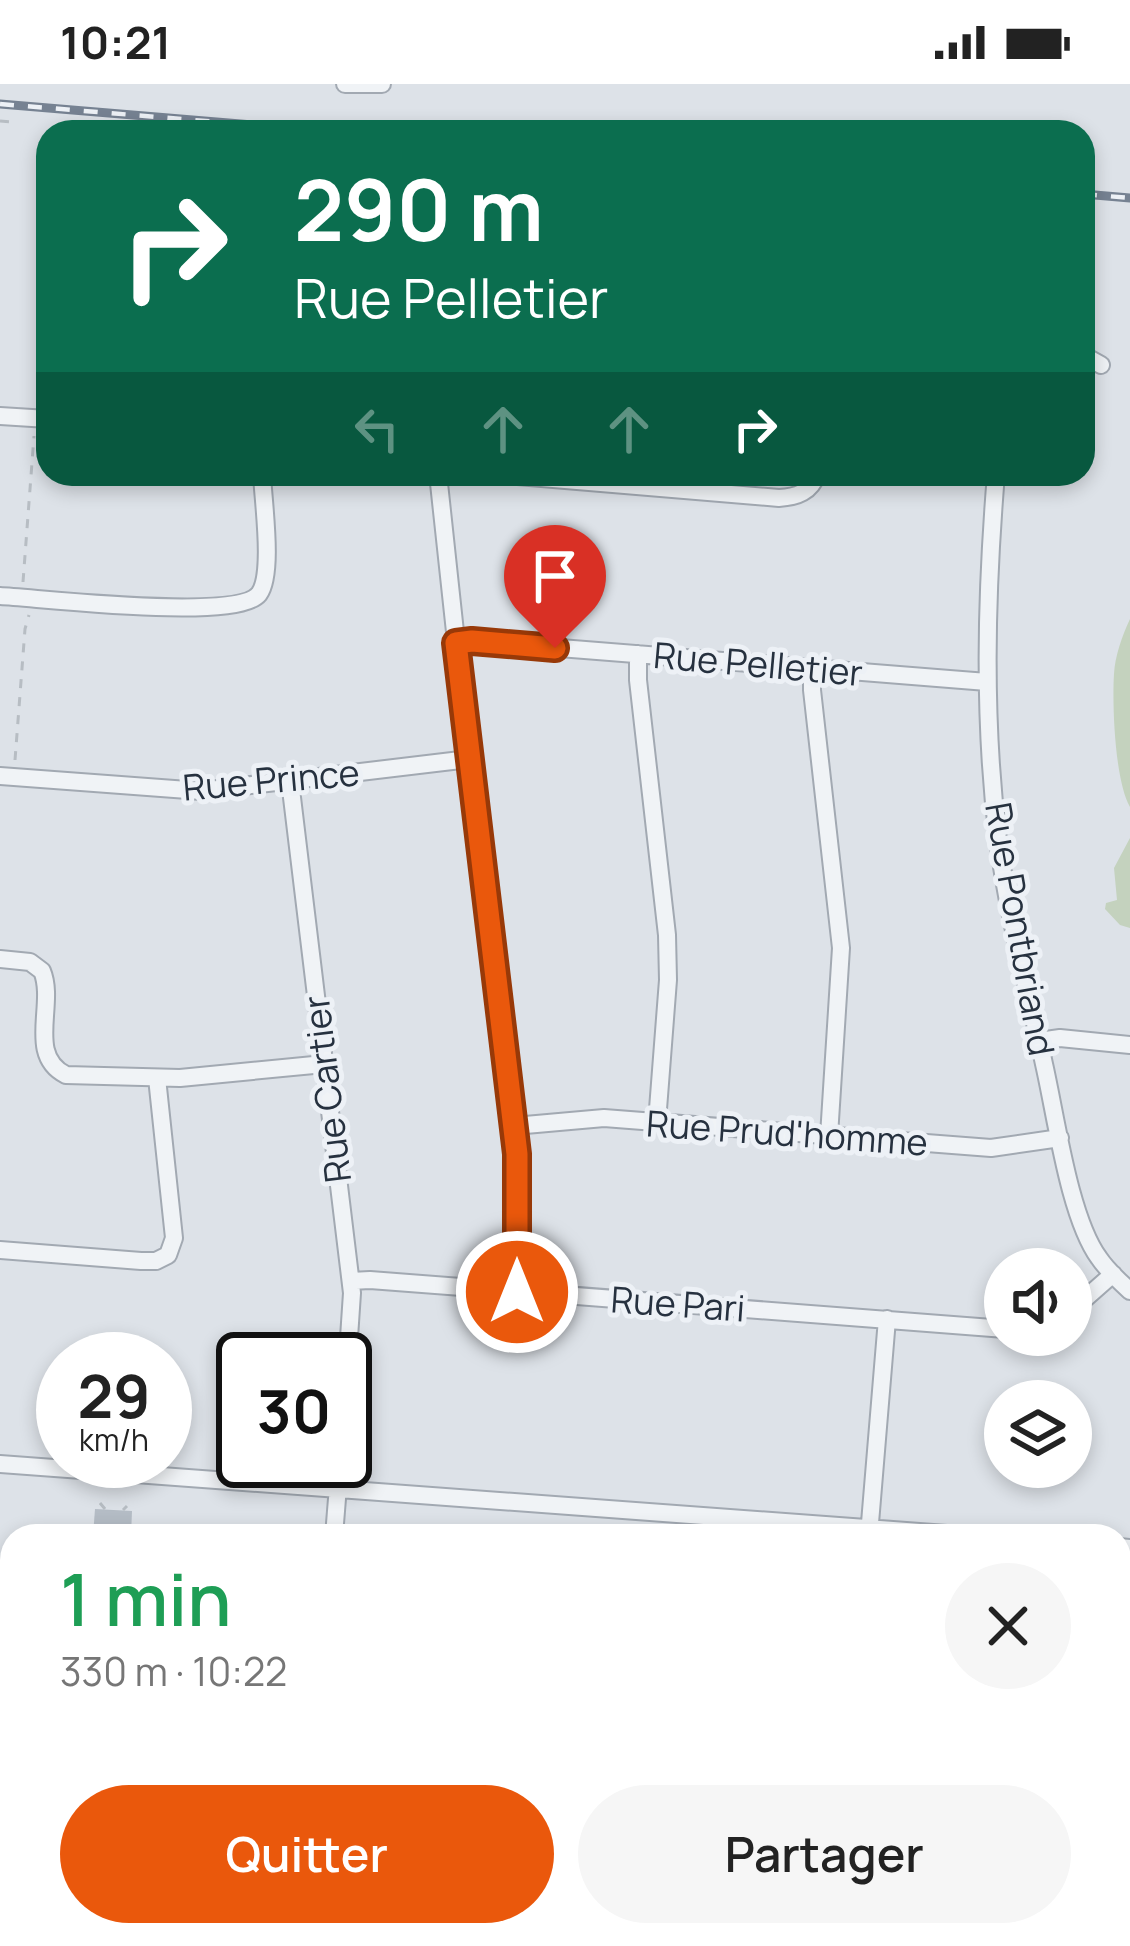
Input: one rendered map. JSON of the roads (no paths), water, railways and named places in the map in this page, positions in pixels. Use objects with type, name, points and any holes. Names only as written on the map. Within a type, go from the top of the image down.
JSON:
[{"type":"street","points":[[346,84],[382,84]]},
{"type":"street","points":[[1095,362],[1101,365]]},
{"type":"street","points":[[0,416],[36,423]]},
{"type":"street","points":[[0,596],[154,608],[252,601],[265,581],[262,486]]},
{"type":"street","points":[[439,486],[517,1154],[517,1292]]},
{"type":"street","points":[[636,486],[779,498],[802,494],[811,486]]},
{"type":"street","name":"Rue Pontbriand","points":[[995,486],[987,682],[1001,862],[1060,1138],[1086,1235],[1099,1258],[1130,1291]]},
{"type":"street","name":"Rue Pelletier","points":[[456,643],[987,682]]},
{"type":"street","points":[[638,654],[667,934],[657,1122]]},
{"type":"street","points":[[812,668],[841,948],[829,1136]]},
{"type":"street","name":"Rue Prince","points":[[7,772],[182,791],[469,759]]},
{"type":"street","name":"Rue Cartier","points":[[290,781],[351,1281],[350,1332]]},
{"type":"street","points":[[0,959],[30,962],[45,977],[48,1061],[56,1070],[74,1076],[158,1078],[324,1064]]},
{"type":"street","points":[[1040,1041],[1060,1038],[1130,1045]]},
{"type":"street","points":[[0,1250],[141,1262],[168,1255],[173,1238],[158,1078]]},
{"type":"street","name":"Rue Prud'homme","points":[[514,1126],[593,1118],[991,1148],[1060,1138]]},
{"type":"street","points":[[1092,1292],[1113,1274]]},
{"type":"street","name":"Rue Pari","points":[[351,1281],[984,1327]]},
{"type":"street","points":[[870,1524],[887,1319]]},
{"type":"street","points":[[0,1464],[770,1524]]},
{"type":"street","points":[[335,1524],[338,1489]]},
{"type":"railway","points":[[0,104],[194,120]]},
{"type":"railway","points":[[1095,195],[1130,198]]}]
